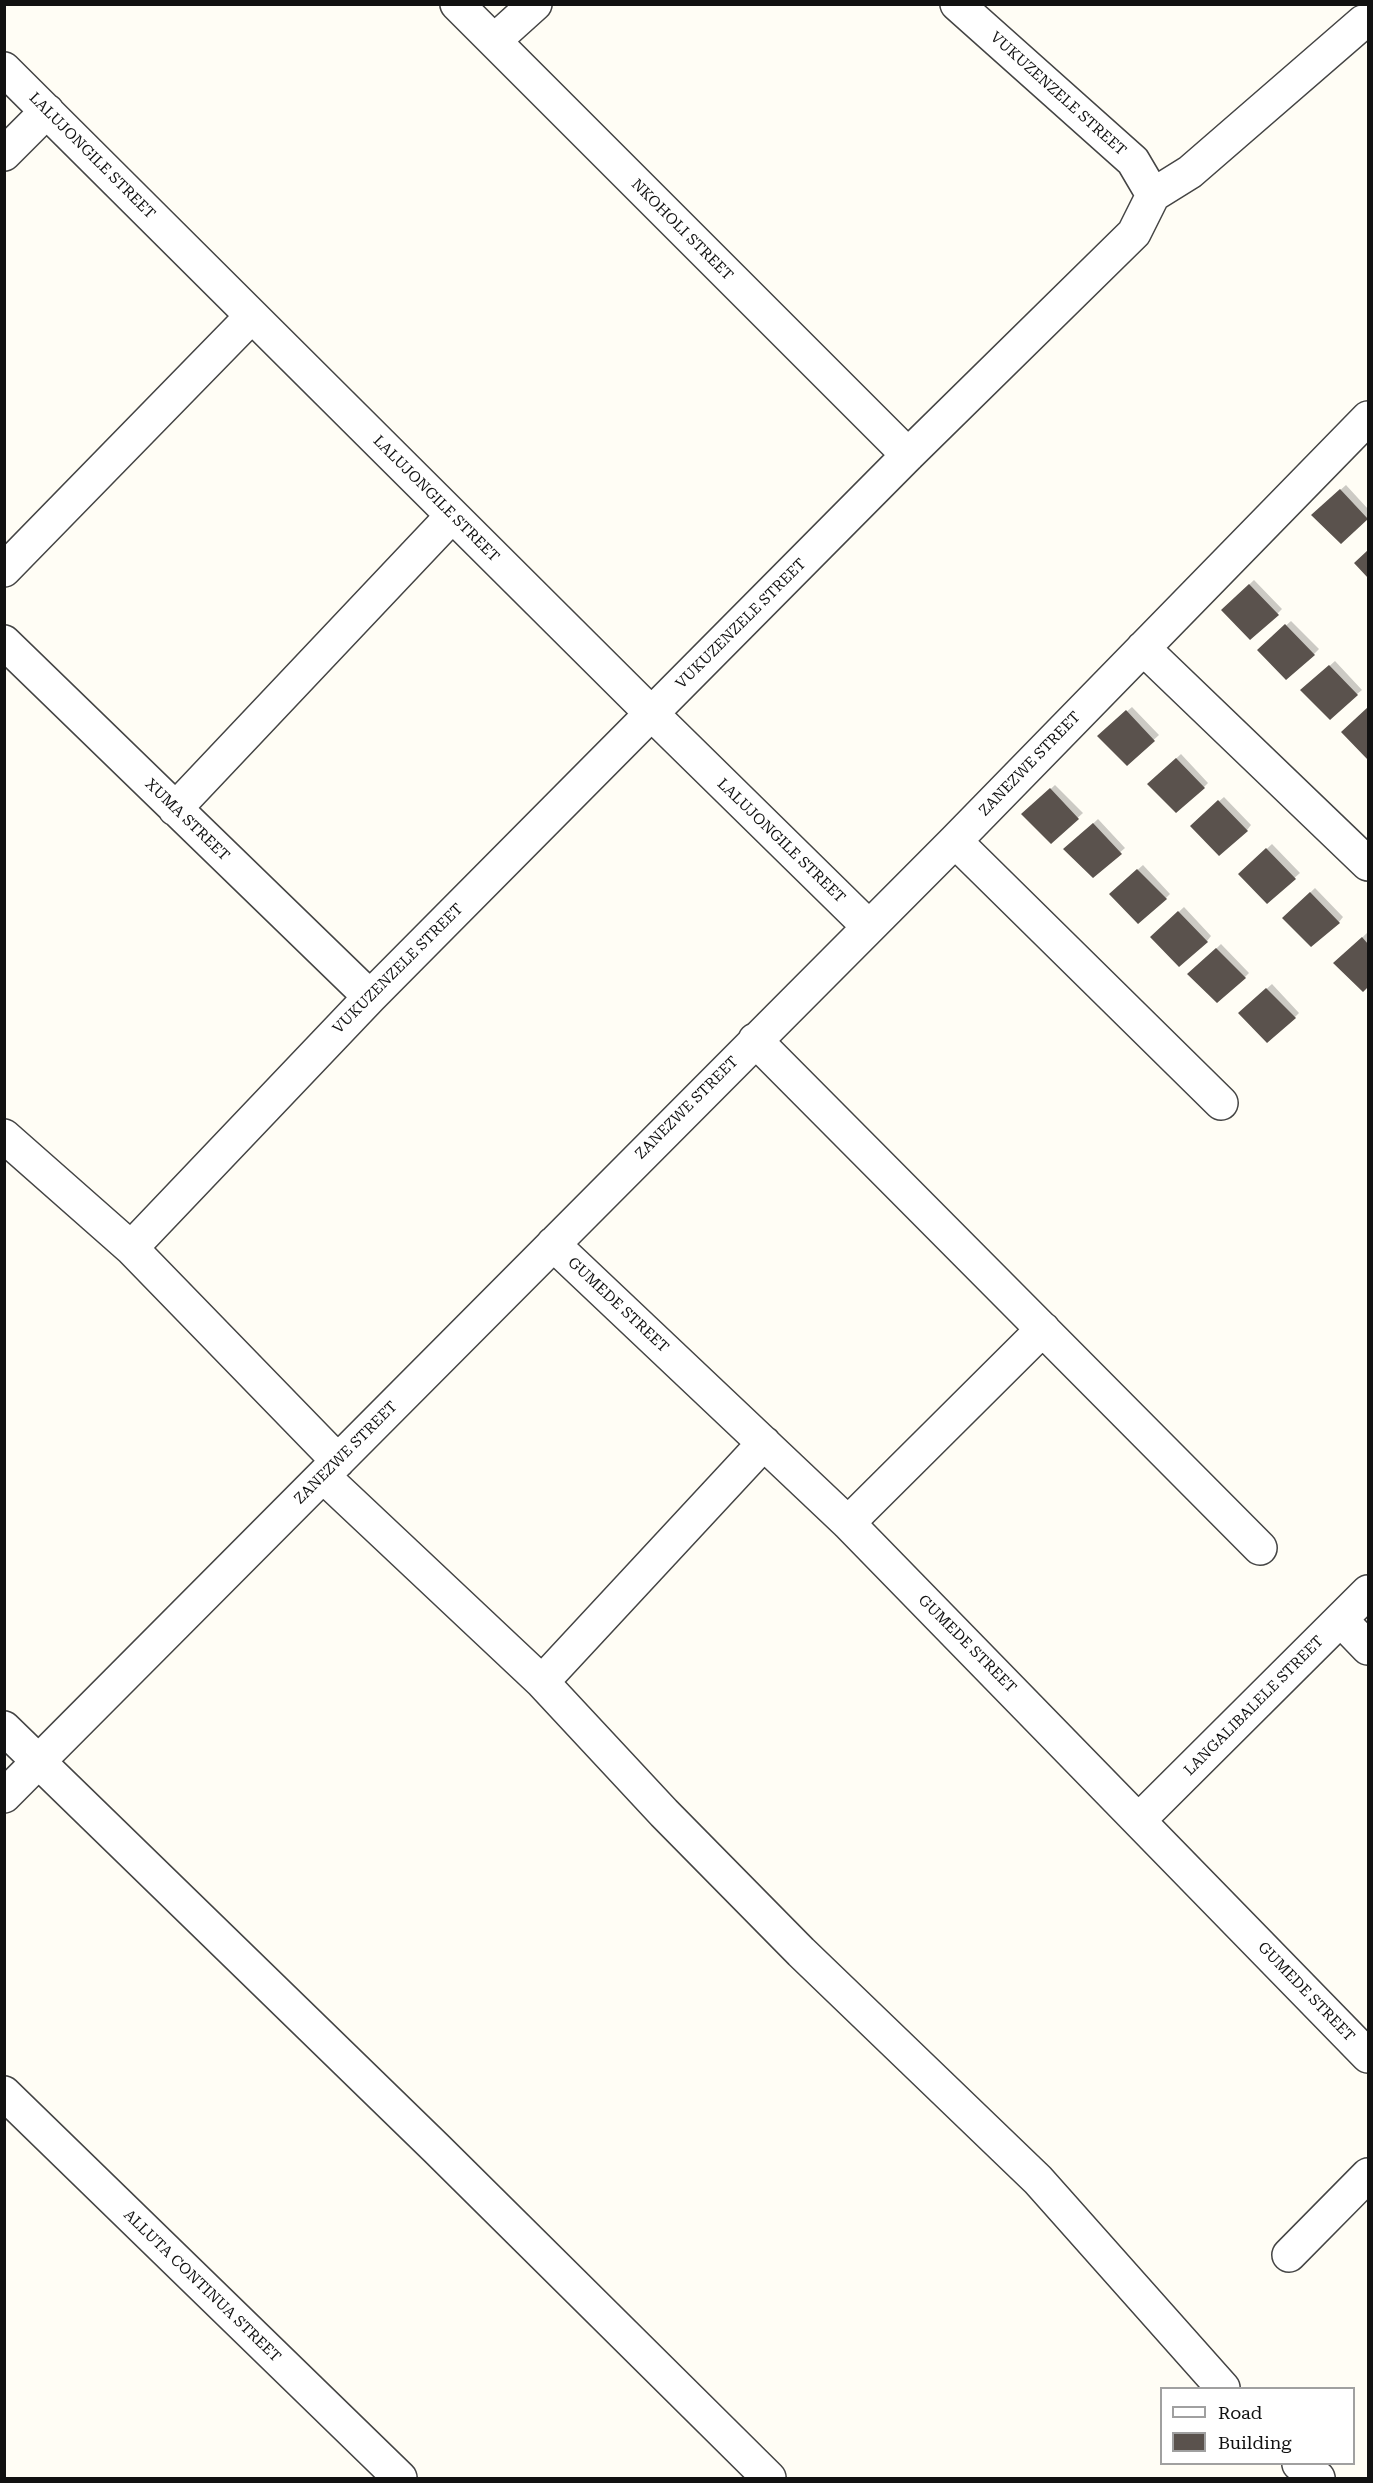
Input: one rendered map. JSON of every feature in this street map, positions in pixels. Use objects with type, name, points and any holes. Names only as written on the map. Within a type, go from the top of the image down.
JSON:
[{"type":"street","name":"NKOHOLI STREET","points":[[457,4],[908,455]]},
{"type":"street","points":[[494,41],[535,4]]},
{"type":"street","name":"VUKUZENZELE STREET","points":[[131,1248],[370,997],[908,455],[1134,233],[1153,195],[1133,161],[957,4]]},
{"type":"street","points":[[1153,195],[1190,172],[1363,23]]},
{"type":"street","name":"LALUJONGILE STREET","points":[[4,69],[452,516],[869,927]]},
{"type":"street","points":[[4,154],[47,111]]},
{"type":"street","points":[[4,570],[252,316]]},
{"type":"street","name":"ZANEZWE STREET","points":[[4,1796],[955,841],[1143,648],[1365,429]]},
{"type":"street","points":[[175,809],[452,516]]},
{"type":"street","name":"XUMA STREET","points":[[4,642],[370,997]]},
{"type":"street","points":[[1143,648],[1368,864]]},
{"type":"street","points":[[955,841],[1221,1103]]},
{"type":"street","points":[[755,1040],[1260,1548]]},
{"type":"street","points":[[4,1136],[131,1248],[331,1469],[542,1682],[664,1813],[801,1952],[1038,2180],[1222,2387]]},
{"type":"street","name":"GUMEDE STREET","points":[[553,1244],[848,1523],[1368,2056]]},
{"type":"street","points":[[848,1523],[1043,1329]]},
{"type":"street","points":[[542,1682],[764,1443]]},
{"type":"street","name":"LANGALIBALELE STREET","points":[[1140,1820],[1368,1592]]},
{"type":"street","points":[[1341,1620],[1368,1648]]},
{"type":"street","points":[[4,1728],[427,2139],[769,2478]]},
{"type":"street","name":"ALLUTA CONTINUA STREET","points":[[4,2093],[400,2478]]},
{"type":"street","points":[[1289,2256],[1368,2175]]},
{"type":"street","points":[[1302,2465],[1318,2478]]},
{"type":"building","points":[[1340,489],[1368,519],[1341,544],[1311,515]]},
{"type":"building","points":[[1368,550],[1368,578],[1354,563]]},
{"type":"building","points":[[1249,584],[1279,615],[1250,640],[1221,610]]},
{"type":"building","points":[[1285,624],[1315,655],[1286,680],[1257,650]]},
{"type":"building","points":[[1329,665],[1358,695],[1330,720],[1300,690]]},
{"type":"building","points":[[1368,707],[1368,760],[1341,732]]},
{"type":"building","points":[[1126,710],[1155,741],[1127,766],[1097,736]]},
{"type":"building","points":[[1176,758],[1205,788],[1176,813],[1147,784]]},
{"type":"building","points":[[1050,788],[1079,819],[1051,844],[1021,814]]},
{"type":"building","points":[[1218,800],[1248,831],[1219,856],[1190,826]]},
{"type":"building","points":[[1093,823],[1122,854],[1093,878],[1063,849]]},
{"type":"building","points":[[1266,848],[1296,879],[1267,904],[1238,874]]},
{"type":"building","points":[[1137,869],[1167,899],[1138,924],[1109,894]]},
{"type":"building","points":[[1310,892],[1340,923],[1311,947],[1282,918]]},
{"type":"building","points":[[1178,911],[1208,942],[1179,967],[1150,937]]},
{"type":"building","points":[[1362,937],[1368,944],[1368,987],[1363,992],[1333,963]]},
{"type":"building","points":[[1216,948],[1246,978],[1217,1003],[1187,974]]},
{"type":"building","points":[[1266,988],[1296,1018],[1267,1043],[1238,1013]]}]
